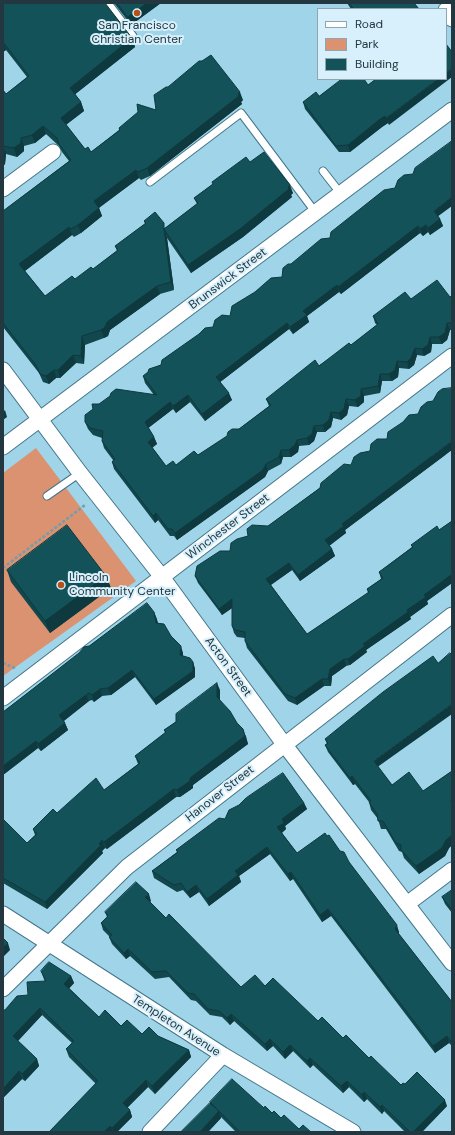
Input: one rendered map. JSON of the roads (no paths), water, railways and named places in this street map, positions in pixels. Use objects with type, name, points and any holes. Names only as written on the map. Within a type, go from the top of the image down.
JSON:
[{"type":"street","name":"Brunswick Street","points":[[3,447],[452,110]]},
{"type":"street","points":[[3,189],[53,152]]},
{"type":"street","name":"Winchester Street","points":[[3,698],[452,356]]},
{"type":"street","name":"Acton Street","points":[[3,370],[39,420],[162,577],[284,744],[452,963]]},
{"type":"street","name":"Hanover Street","points":[[3,989],[127,867],[452,615]]},
{"type":"street","points":[[407,904],[452,870]]},
{"type":"street","name":"Templeton Avenue","points":[[3,914],[223,1055],[353,1132]]},
{"type":"street","points":[[150,1132],[223,1055]]},
{"type":"lane","points":[[108,3],[133,36]]},
{"type":"lane","points":[[150,182],[241,114],[316,213]]},
{"type":"lane","points":[[323,171],[341,194]]},
{"type":"lane","points":[[48,496],[80,473]]},
{"type":"place","name":"San Francisco Christian Center","points":[[137,13]]},
{"type":"place","name":"Lincoln Community Center","points":[[61,585]]}]
